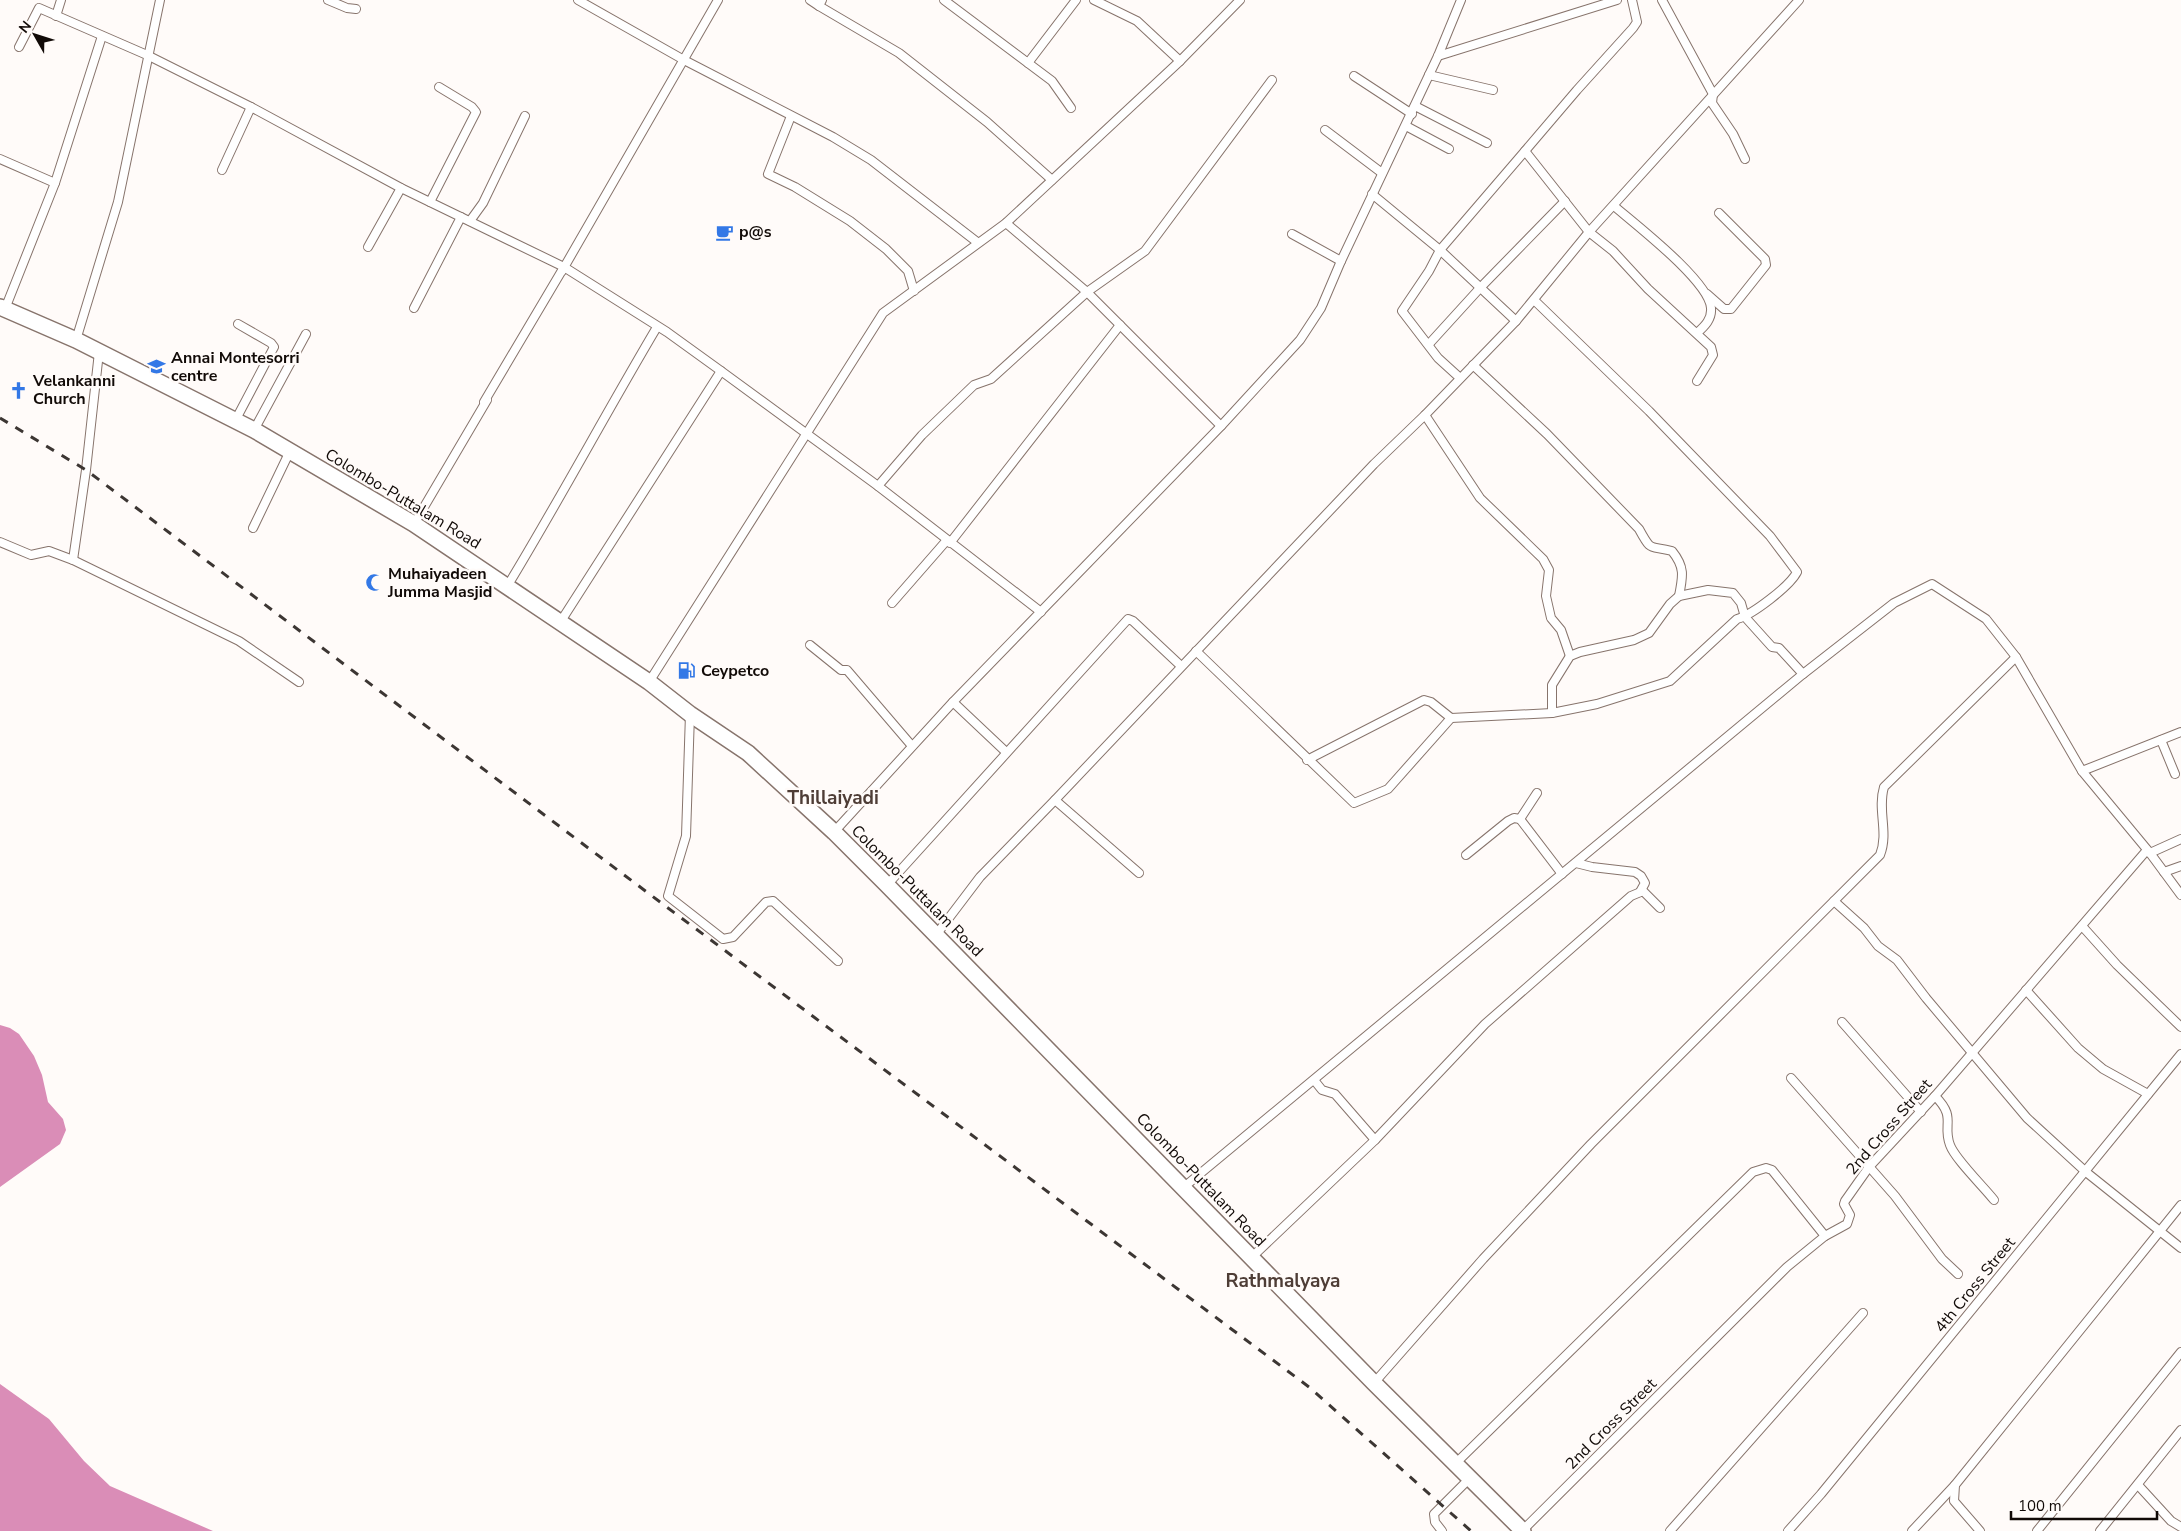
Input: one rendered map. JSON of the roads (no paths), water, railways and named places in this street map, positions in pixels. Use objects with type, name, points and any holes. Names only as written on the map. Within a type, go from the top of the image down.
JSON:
[{"type":"highway","name":"Colombo-Puttalam Road","points":[[2,308],[76,340],[254,430],[414,524],[561,621],[649,682],[690,714],[748,753],[834,832],[887,885],[1374,1383],[1522,1531]]},
{"type":"street","points":[[56,16],[62,0]]},
{"type":"street","points":[[76,340],[118,202],[147,54],[160,0]]},
{"type":"street","points":[[328,0],[347,8],[356,9]]},
{"type":"street","points":[[578,0],[684,60],[833,137],[871,160],[977,242]]},
{"type":"street","points":[[414,524],[718,0]]},
{"type":"street","points":[[810,0],[820,3],[899,53],[987,122],[1052,180]]},
{"type":"street","points":[[944,0],[1052,81],[1071,108]]},
{"type":"street","points":[[1028,63],[1076,0]]},
{"type":"street","points":[[1094,0],[1137,21],[1180,61]]},
{"type":"street","points":[[649,682],[807,436],[856,353],[883,313],[977,242],[1006,223],[1180,61],[1240,0]]},
{"type":"street","points":[[834,832],[912,746],[1221,426],[1300,340],[1321,308],[1372,194],[1412,114],[1461,0]]},
{"type":"street","points":[[1438,56],[1617,0]]},
{"type":"street","points":[[1460,378],[1438,358],[1430,344],[1402,311],[1429,271],[1440,250],[1577,90],[1633,28],[1637,22],[1632,0]]},
{"type":"street","points":[[1662,0],[1713,94],[1712,103],[1733,134],[1745,159]]},
{"type":"street","points":[[936,935],[980,877],[1374,464],[1425,415],[1516,321],[1589,232],[1799,0]]},
{"type":"street","points":[[19,47],[39,8],[147,54],[251,107],[401,188],[564,267],[667,332],[721,371],[807,436],[878,486],[1041,612]]},
{"type":"street","points":[[2,308],[55,183],[102,36]]},
{"type":"street","points":[[1354,76],[1412,114]]},
{"type":"street","points":[[1429,76],[1493,90]]},
{"type":"street","points":[[878,486],[922,435],[974,385],[991,379],[1087,292],[1145,251],[1272,80]]},
{"type":"street","points":[[430,202],[476,112],[472,107],[439,87]]},
{"type":"street","points":[[1415,106],[1487,143]]},
{"type":"street","points":[[222,170],[251,107]]},
{"type":"street","points":[[470,221],[483,203],[525,116]]},
{"type":"street","points":[[791,116],[768,174],[795,187],[850,220],[886,249],[908,271],[914,291]]},
{"type":"street","points":[[1406,126],[1449,149]]},
{"type":"street","points":[[1325,130],[1382,173]]},
{"type":"street","points":[[1525,150],[1589,232],[1613,251],[1648,289],[1711,347],[1713,355],[1697,382]]},
{"type":"street","points":[[0,158],[55,183]]},
{"type":"street","points":[[368,247],[401,188]]},
{"type":"street","points":[[1372,194],[1440,250],[1516,321]]},
{"type":"street","points":[[1430,344],[1480,288],[1565,201]]},
{"type":"street","points":[[1614,206],[1667,251],[1704,291],[1724,309],[1731,309],[1766,265],[1765,259],[1719,213]]},
{"type":"street","points":[[414,308],[461,217]]},
{"type":"street","points":[[1006,223],[1087,292],[1221,426]]},
{"type":"street","points":[[1292,234],[1341,261]]},
{"type":"street","points":[[484,402],[564,267]]},
{"type":"street","points":[[1697,333],[1711,318],[1711,306],[1704,291]]},
{"type":"street","points":[[1307,760],[1424,700],[1431,702],[1451,718],[1552,713],[1597,704],[1670,681],[1737,619],[1745,617],[1794,578],[1797,572],[1770,536],[1649,410],[1534,300]]},
{"type":"street","points":[[235,421],[274,347],[271,343],[238,324]]},
{"type":"street","points":[[892,603],[948,542],[1120,325]]},
{"type":"street","points":[[508,586],[657,327]]},
{"type":"street","points":[[254,430],[306,334]]},
{"type":"street","points":[[73,560],[86,470],[99,352]]},
{"type":"street","points":[[1472,365],[1547,434],[1639,529],[1649,546],[1656,550],[1672,550],[1683,570],[1679,596]]},
{"type":"street","points":[[561,621],[721,371]]},
{"type":"street","points":[[1425,415],[1480,498],[1543,559],[1549,570],[1546,596],[1551,618],[1561,630],[1570,656]]},
{"type":"street","points":[[253,528],[290,451]]},
{"type":"street","points":[[0,542],[31,555],[49,551],[73,560],[239,641],[299,682]]},
{"type":"street","points":[[1184,1187],[1803,674],[1894,603],[1932,584],[1986,620],[2016,656],[2082,771],[2149,851],[2181,895]]},
{"type":"street","points":[[1552,713],[1552,685],[1570,656],[1634,640],[1649,633],[1670,604],[1679,596],[1708,590],[1733,593],[1741,603],[1745,617],[1772,647],[1779,648],[1803,674]]},
{"type":"street","points":[[887,885],[1128,619],[1133,621],[1181,666]]},
{"type":"street","points":[[810,645],[842,670],[847,670],[912,746]]},
{"type":"street","points":[[1196,651],[1307,760],[1354,803],[1388,789],[1451,718]]},
{"type":"street","points":[[1374,1383],[1483,1259],[1592,1144],[1880,855],[1885,843],[1881,796],[1884,787],[2016,656]]},
{"type":"street","points":[[954,702],[1006,752]]},
{"type":"street","points":[[690,714],[686,836],[668,896],[723,939],[733,937],[766,902],[773,901],[838,961]]},
{"type":"street","points":[[2082,771],[2181,732]]},
{"type":"street","points":[[2161,740],[2175,774]]},
{"type":"street","points":[[1520,819],[1536,792]]},
{"type":"street","points":[[1055,800],[1139,874]]},
{"type":"street","points":[[1466,855],[1508,821],[1514,818],[1520,819],[1562,874]]},
{"type":"street","points":[[2149,851],[2181,839]]},
{"type":"street","name":"2nd Cross Street","points":[[1522,1531],[1787,1267],[1825,1236],[1847,1224],[1850,1220],[1844,1204],[1845,1201],[1869,1167],[1921,1112],[2149,851]]},
{"type":"street","points":[[1576,862],[1592,867],[1635,872],[1641,876],[1645,883],[1640,892]]},
{"type":"street","points":[[2164,872],[2181,866]]},
{"type":"street","points":[[1252,1257],[1375,1140],[1485,1024],[1631,896],[1643,891],[1660,908]]},
{"type":"street","points":[[1834,901],[1864,928],[1878,946],[1897,960],[1926,998],[2027,1118],[2086,1172],[2181,1248]]},
{"type":"street","points":[[2082,926],[2117,965],[2181,1027]]},
{"type":"street","points":[[2026,990],[2078,1048],[2103,1068],[2148,1094]]},
{"type":"street","points":[[1842,1022],[1921,1112]]},
{"type":"street","name":"4th Cross Street","points":[[1788,1531],[1821,1494],[2181,1054]]},
{"type":"street","points":[[1791,1078],[1895,1196],[1942,1260],[1958,1274]]},
{"type":"street","points":[[1314,1080],[1322,1090],[1335,1094],[1375,1140]]},
{"type":"street","points":[[1935,1096],[1946,1106],[1949,1145],[1955,1155],[1994,1200]]},
{"type":"street","points":[[1455,1464],[1754,1172],[1766,1168],[1772,1170],[1825,1236]]},
{"type":"street","points":[[1912,1531],[1955,1485],[2181,1205]]},
{"type":"street","points":[[1670,1531],[1863,1313]]},
{"type":"street","points":[[2037,1531],[2181,1352]]},
{"type":"street","points":[[2100,1531],[2181,1430]]},
{"type":"street","points":[[1442,1531],[1435,1522],[1434,1514],[1470,1478]]},
{"type":"street","points":[[1955,1485],[1954,1501],[1980,1531]]},
{"type":"street","points":[[2138,1485],[2171,1521],[2181,1527]]},
{"type":"railway","points":[[0,418],[86,470],[1309,1387],[1471,1531]]},
{"type":"place","name":"p@s","points":[[725,232]]},
{"type":"place","name":"Annai Montesorri centre","points":[[157,367]]},
{"type":"place","name":"Velankanni Church","points":[[19,390]]},
{"type":"place","name":"Muhaiyadeen Jumma Masjid","points":[[374,583]]},
{"type":"place","name":"Ceypetco","points":[[687,671]]},
{"type":"district","name":"Thillaiyadi","points":[[833,798]]},
{"type":"district","name":"Rathmalyaya","points":[[1283,1281]]}]
